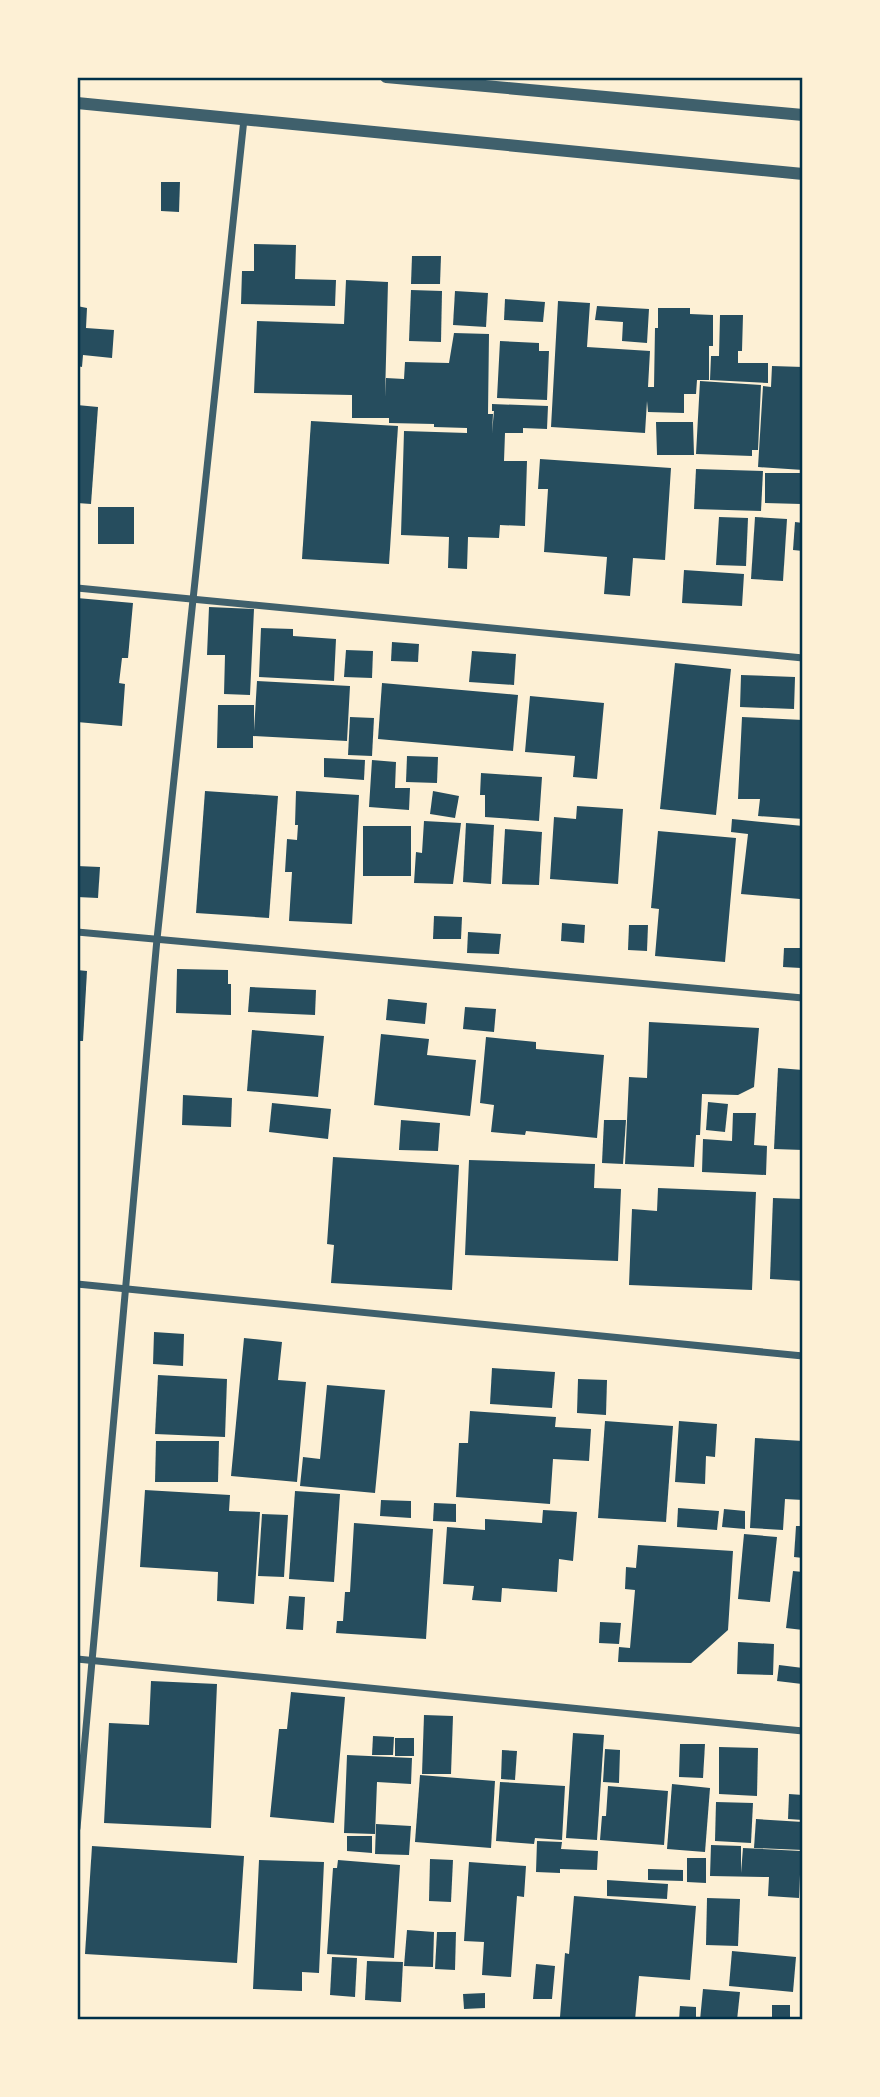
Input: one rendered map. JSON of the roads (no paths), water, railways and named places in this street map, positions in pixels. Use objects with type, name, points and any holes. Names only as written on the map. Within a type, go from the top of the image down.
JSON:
[{"type":"street","points":[[386,77],[803,115]]},
{"type":"street","points":[[77,103],[803,174]]},
{"type":"street","points":[[77,1828],[158,939],[244,120]]},
{"type":"street","points":[[77,588],[803,658]]},
{"type":"street","points":[[77,932],[803,998]]},
{"type":"street","points":[[77,1284],[803,1356]]},
{"type":"street","points":[[77,1659],[803,1731]]}]
